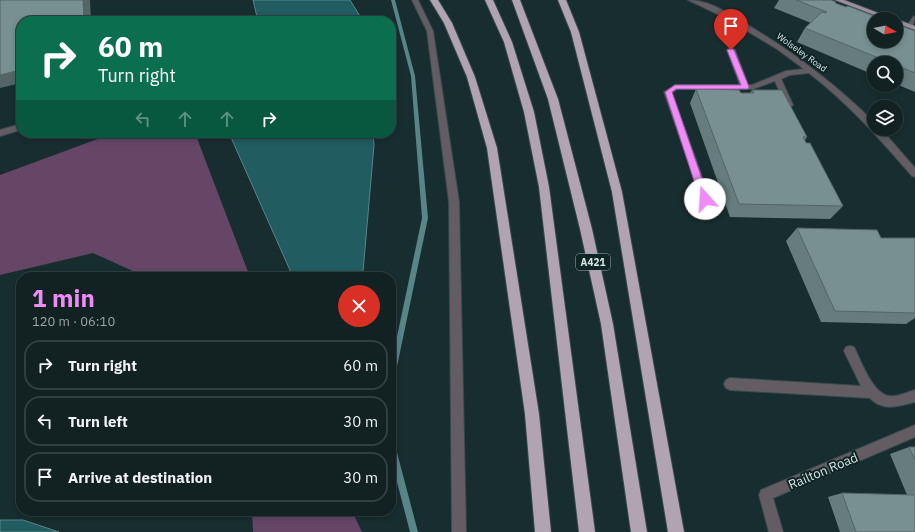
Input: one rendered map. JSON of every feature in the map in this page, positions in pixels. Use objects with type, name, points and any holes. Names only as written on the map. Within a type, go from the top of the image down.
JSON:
[{"type":"highway","points":[[434,0],[448,23],[471,77],[492,148],[532,414],[543,532]]},
{"type":"highway","points":[[489,0],[508,42],[529,112],[544,187],[587,532]]},
{"type":"highway","name":"A421","points":[[516,0],[553,98],[588,236],[607,324],[639,532]]},
{"type":"highway","points":[[562,0],[576,32],[617,192],[676,532]]},
{"type":"main road","points":[[838,0],[871,12]]},
{"type":"street","points":[[415,0],[430,31],[454,202],[459,532]]},
{"type":"street","name":"Wolseley Road","points":[[691,0],[706,3],[766,38],[812,70],[844,97],[867,120]]},
{"type":"street","points":[[912,27],[915,18]]},
{"type":"street","points":[[731,50],[745,87]]},
{"type":"street","points":[[705,199],[668,92],[675,87],[753,87],[789,73],[812,70]]},
{"type":"street","points":[[777,78],[793,114]]},
{"type":"street","points":[[0,132],[16,128]]},
{"type":"street","name":"Wolseley Road","points":[[882,136],[915,174]]},
{"type":"street","points":[[850,351],[871,392],[880,400],[890,402],[915,396]]},
{"type":"street","points":[[730,384],[871,392]]},
{"type":"street","name":"Railton Road","points":[[776,532],[766,496],[915,431]]},
{"type":"shaded area","points":[[100,138],[197,138],[248,272],[135,272],[93,253],[0,275],[0,175]]},
{"type":"shaded area","points":[[252,516],[354,516],[362,532],[253,532]]},
{"type":"water","points":[[253,0],[350,0],[360,16],[257,16]]},
{"type":"water","points":[[231,138],[373,138],[363,272],[291,272]]},
{"type":"water","points":[[0,520],[23,520],[59,532],[0,532]]},
{"type":"building","points":[[0,0],[83,0],[84,16],[16,16],[16,71],[0,75]]},
{"type":"building","points":[[796,0],[831,0],[836,2],[835,3],[867,13],[867,48],[903,48],[903,27],[915,31],[915,73],[903,68],[903,56],[874,56],[805,28],[822,12],[827,12]]},
{"type":"building","points":[[696,89],[739,90],[741,93],[754,93],[752,90],[782,90],[807,137],[803,137],[806,143],[810,143],[843,206],[739,204]]},
{"type":"building","points":[[797,228],[877,230],[881,238],[915,238],[915,313],[835,311]]},
{"type":"building","points":[[909,447],[915,447],[915,460]]},
{"type":"building","points":[[842,493],[915,495],[915,532],[856,532]]},
{"type":"waterway","points":[[393,0],[413,76],[425,218],[396,357]]},
{"type":"waterway","points":[[396,464],[414,532]]},
{"type":"route","points":[[705,199],[668,92],[675,87],[745,87],[731,50]]}]
